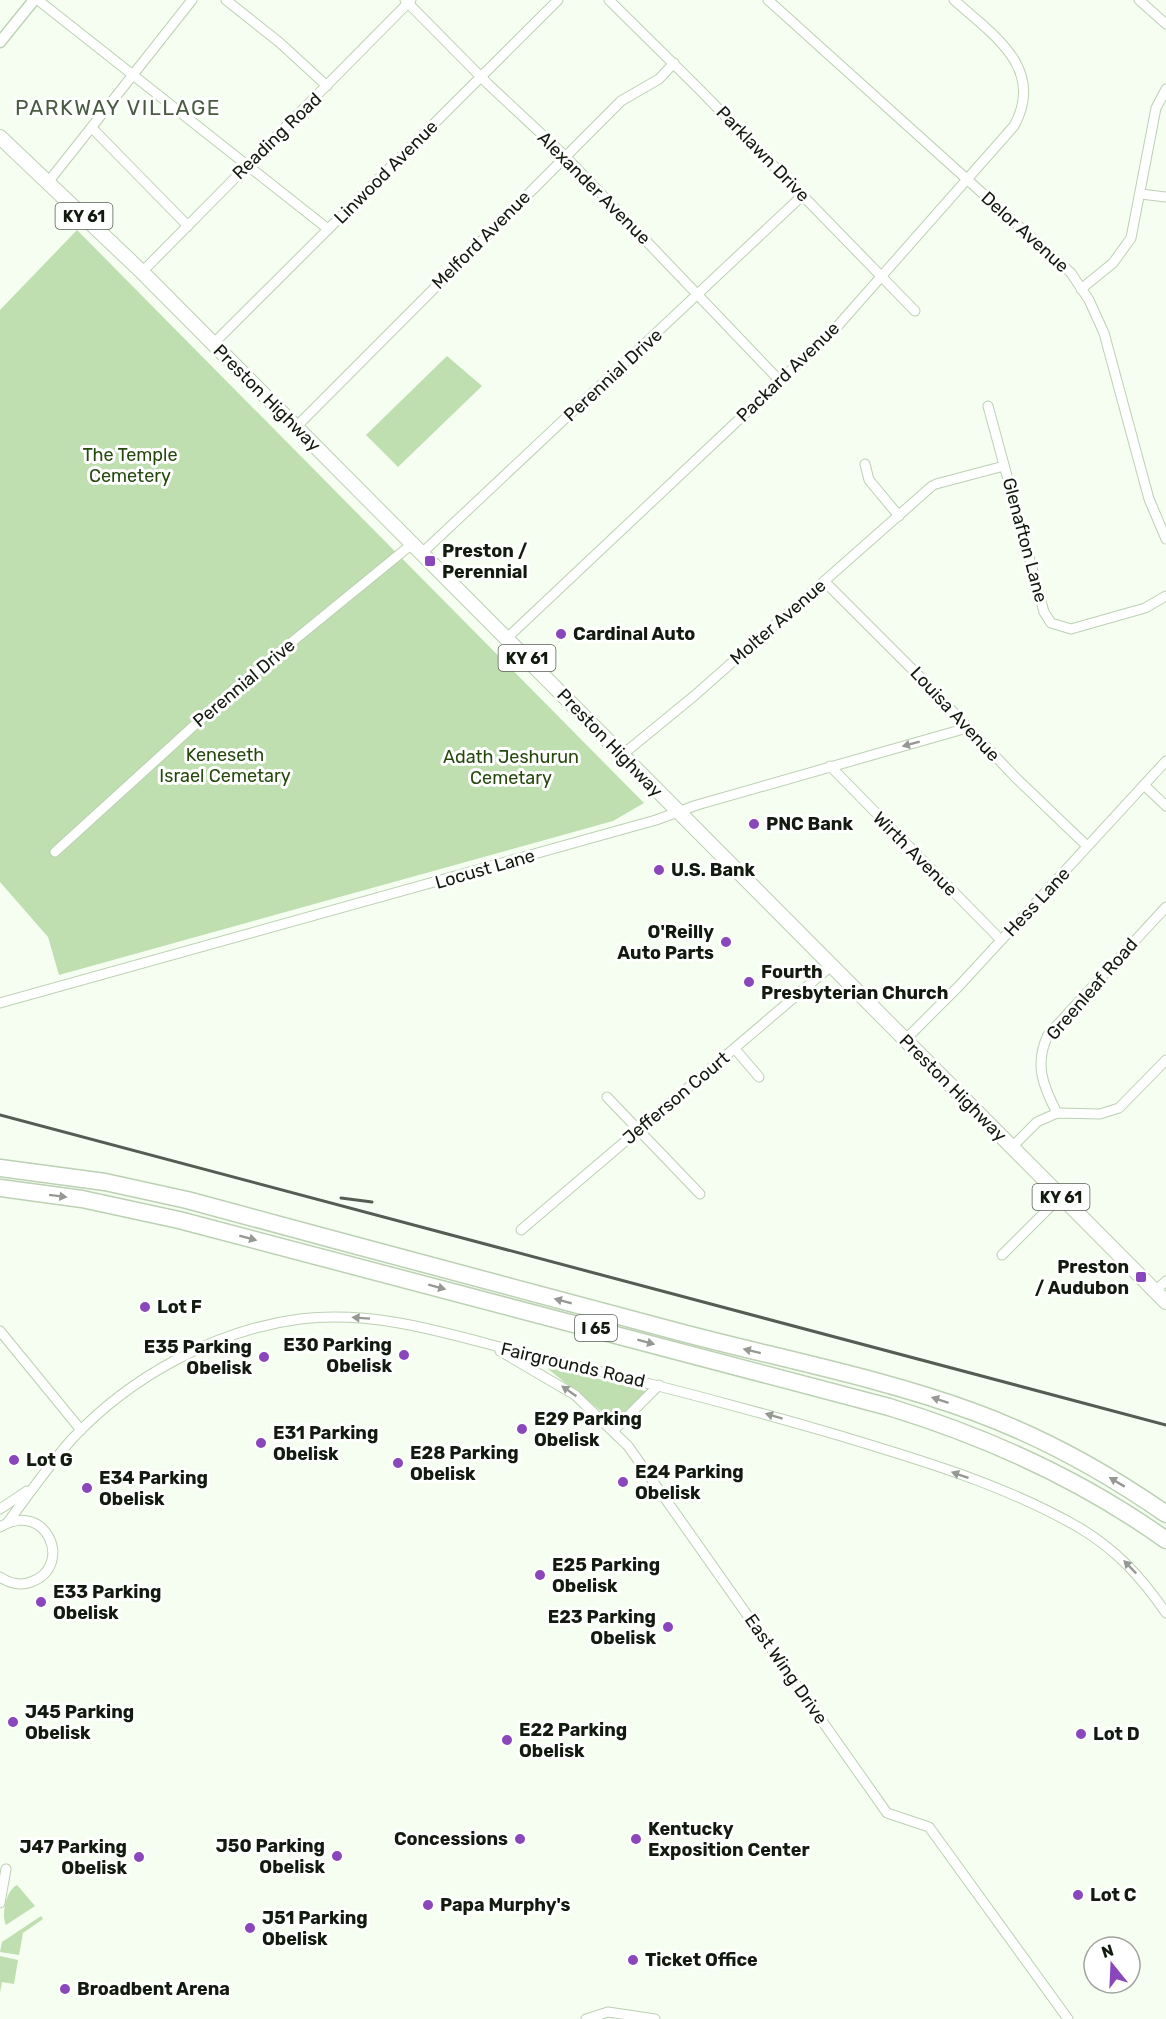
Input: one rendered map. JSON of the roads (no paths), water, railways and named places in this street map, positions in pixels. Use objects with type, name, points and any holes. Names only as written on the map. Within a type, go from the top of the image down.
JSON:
[{"type":"highway","name":"I 65","points":[[0,1168],[105,1182],[187,1200],[679,1332],[894,1386],[977,1413],[1022,1432],[1080,1461],[1166,1514]]},
{"type":"highway","name":"I 65","points":[[0,1188],[82,1198],[179,1220],[889,1407],[957,1429],[1044,1467],[1098,1497],[1166,1540]]},
{"type":"main road","name":"Preston Highway","points":[[0,137],[142,272],[1166,1302]]},
{"type":"street","points":[[0,42],[36,0],[328,229]]},
{"type":"street","points":[[49,182],[192,0]]},
{"type":"street","points":[[226,0],[279,42],[327,86]]},
{"type":"street","name":"Linwood Avenue","points":[[213,344],[558,0]]},
{"type":"street","name":"Parklawn Drive","points":[[609,0],[674,63],[915,311]]},
{"type":"street","name":"Delor Avenue","points":[[768,0],[1060,263],[1081,289],[1089,300],[1104,333],[1153,513],[1166,539]]},
{"type":"street","name":"Packard Avenue","points":[[507,638],[835,329],[1009,133],[1018,118],[1024,94],[1022,76],[1011,52],[954,0]]},
{"type":"street","points":[[1139,0],[1166,24]]},
{"type":"street","name":"Reading Road","points":[[142,272],[408,1]]},
{"type":"street","name":"Alexander Avenue","points":[[408,1],[481,77],[565,156],[780,381]]},
{"type":"street","name":"Melford Avenue","points":[[296,427],[621,101],[659,79],[674,63]]},
{"type":"street","points":[[1081,289],[1113,263],[1127,247],[1136,224],[1156,108],[1166,89]]},
{"type":"street","points":[[92,128],[188,226]]},
{"type":"street","points":[[1141,194],[1166,197]]},
{"type":"street","name":"Perennial Drive","points":[[55,852],[232,691],[417,548],[699,295],[803,195]]},
{"type":"street","name":"Glenafton Lane","points":[[988,406],[1044,612],[1051,623],[1071,628],[1145,608],[1166,596]]},
{"type":"street","points":[[864,464],[869,480],[899,516]]},
{"type":"street","name":"Molter Avenue","points":[[622,756],[934,485],[1004,466]]},
{"type":"street","name":"Louisa Avenue","points":[[824,580],[1015,777],[1088,846]]},
{"type":"street","name":"Locust Lane","points":[[0,1003],[546,852],[777,781],[967,728]]},
{"type":"street","name":"Hess Lane","points":[[905,1041],[1166,761]]},
{"type":"street","name":"Wirth Avenue","points":[[830,766],[1001,940]]},
{"type":"street","points":[[1144,785],[1166,806]]},
{"type":"street","name":"Greenleaf Road","points":[[1057,1113],[1046,1091],[1040,1069],[1042,1047],[1048,1035],[1166,907]]},
{"type":"street","name":"Jefferson Court","points":[[521,1230],[831,966]]},
{"type":"street","points":[[735,1050],[759,1077]]},
{"type":"street","points":[[1012,1147],[1037,1122],[1057,1113],[1086,1115],[1112,1111],[1126,1103],[1166,1060]]},
{"type":"street","points":[[607,1097],[700,1194]]},
{"type":"street","points":[[1002,1255],[1061,1197]]},
{"type":"street","points":[[1155,1291],[1166,1281]]},
{"type":"street","name":"Fairgrounds Road","points":[[39,1482],[81,1431],[119,1397],[158,1370],[202,1348],[256,1329],[299,1319],[354,1317],[425,1326],[479,1342],[659,1385],[885,1449],[979,1482],[1076,1526],[1115,1552],[1144,1582],[1166,1614]]},
{"type":"street","points":[[0,1330],[81,1431]]},
{"type":"street","name":"East Wing Drive","points":[[479,1342],[550,1378],[591,1408],[614,1430],[681,1518],[887,1813],[929,1827],[1068,2019]]},
{"type":"street","points":[[614,1430],[659,1385]]},
{"type":"street","points":[[0,1509],[10,1505],[39,1482]]},
{"type":"street","points":[[4,1524],[39,1482]]},
{"type":"street","points":[[0,1577],[17,1584],[38,1579],[46,1572],[53,1552],[51,1541],[39,1525],[18,1519],[4,1524]]},
{"type":"street","points":[[0,1903],[6,1869]]},
{"type":"street","points":[[586,2019],[609,2012],[655,2019]]},
{"type":"railway","points":[[0,1115],[1166,1425]]},
{"type":"railway","points":[[341,1198],[372,1202]]},
{"type":"place","name":"Preston / Perennial","points":[[430,561]]},
{"type":"place","name":"Cardinal Auto","points":[[561,634]]},
{"type":"place","name":"PNC Bank","points":[[754,824]]},
{"type":"place","name":"U.S. Bank","points":[[659,870]]},
{"type":"place","name":"O'Reilly Auto Parts","points":[[726,942]]},
{"type":"place","name":"Fourth Presbyterian Church","points":[[749,982]]},
{"type":"place","name":"Preston / Audubon","points":[[1141,1277]]},
{"type":"place","name":"Lot F","points":[[145,1307]]},
{"type":"place","name":"E30 Parking Obelisk","points":[[404,1355]]},
{"type":"place","name":"E35 Parking Obelisk","points":[[264,1357]]},
{"type":"place","name":"E29 Parking Obelisk","points":[[522,1429]]},
{"type":"place","name":"E31 Parking Obelisk","points":[[261,1443]]},
{"type":"place","name":"Lot G","points":[[14,1460]]},
{"type":"place","name":"E28 Parking Obelisk","points":[[398,1463]]},
{"type":"place","name":"E24 Parking Obelisk","points":[[623,1482]]},
{"type":"place","name":"E34 Parking Obelisk","points":[[87,1488]]},
{"type":"place","name":"E25 Parking Obelisk","points":[[540,1575]]},
{"type":"place","name":"E33 Parking Obelisk","points":[[41,1602]]},
{"type":"place","name":"E23 Parking Obelisk","points":[[668,1627]]},
{"type":"place","name":"J45 Parking Obelisk","points":[[13,1722]]},
{"type":"place","name":"Lot D","points":[[1081,1734]]},
{"type":"place","name":"E22 Parking Obelisk","points":[[507,1740]]},
{"type":"place","name":"Concessions","points":[[520,1839]]},
{"type":"place","name":"Kentucky Exposition Center","points":[[636,1839]]},
{"type":"place","name":"J50 Parking Obelisk","points":[[337,1856]]},
{"type":"place","name":"J47 Parking Obelisk","points":[[139,1857]]},
{"type":"place","name":"Lot C","points":[[1078,1895]]},
{"type":"place","name":"Papa Murphy's","points":[[428,1905]]},
{"type":"place","name":"J51 Parking Obelisk","points":[[250,1928]]},
{"type":"place","name":"Ticket Office","points":[[633,1960]]},
{"type":"place","name":"Broadbent Arena","points":[[65,1989]]},
{"type":"district","name":"PARKWAY VILLAGE","points":[[118,107]]},
{"type":"park label","name":"The Temple Cemetery","points":[[130,465]]},
{"type":"park label","name":"Keneseth Israel Cemetary","points":[[225,765]]},
{"type":"park label","name":"Adath Jeshurun Cemetary","points":[[511,768]]}]
